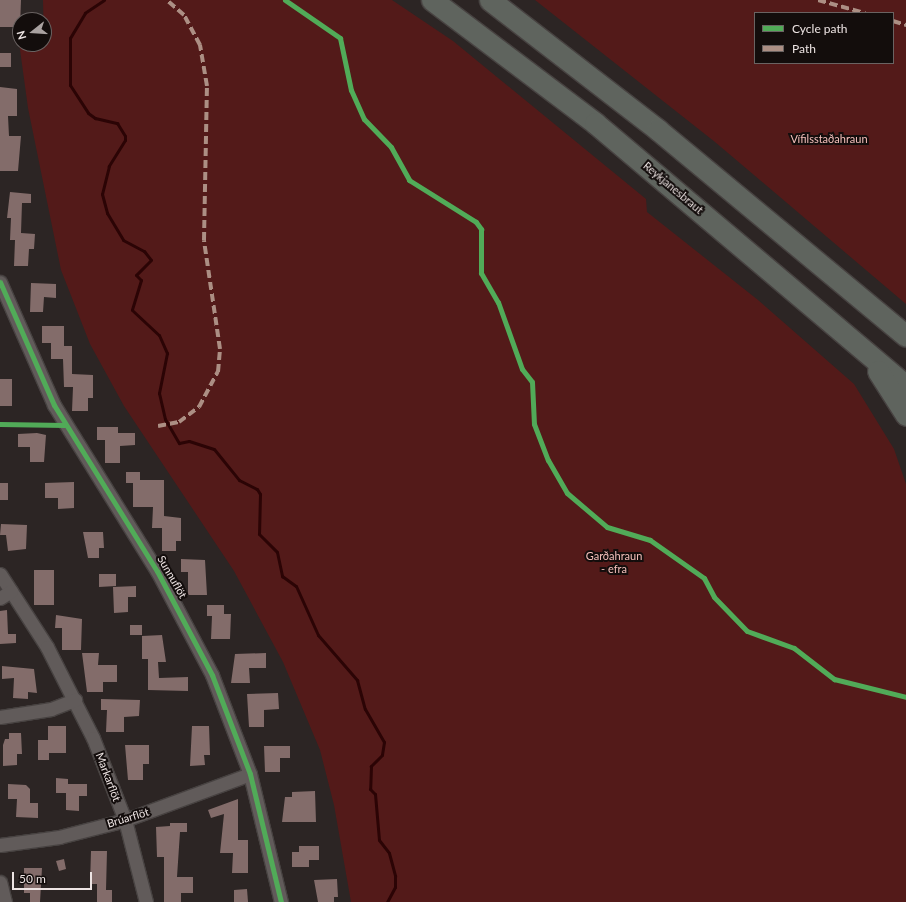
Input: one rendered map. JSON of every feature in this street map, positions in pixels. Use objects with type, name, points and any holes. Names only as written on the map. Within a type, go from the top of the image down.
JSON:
[{"type":"highway","name":"Reykjanesbraut","points":[[432,0],[595,123],[864,348],[906,386]]},
{"type":"highway","points":[[490,0],[753,208],[906,336]]},
{"type":"highway","points":[[864,348],[906,415]]},
{"type":"street","name":"Sunnuflöt","points":[[0,282],[16,325],[54,405],[194,637],[233,722],[250,774],[281,902]]},
{"type":"street","name":"Markarflöt","points":[[0,574],[75,700],[125,820],[146,902]]},
{"type":"street","points":[[0,598],[11,591]]},
{"type":"street","points":[[0,717],[51,709],[75,700]]},
{"type":"street","name":"Brúarflöt","points":[[0,845],[59,836],[125,820],[250,774]]},
{"type":"street","points":[[0,882],[5,902]]},
{"type":"green space","name":"Garðahraun - efra","points":[[43,0],[392,0],[453,41],[646,199],[647,212],[758,300],[854,384],[894,449],[906,484],[906,902],[351,902],[334,805],[320,750],[283,662],[234,571],[124,406],[90,344],[61,270],[28,108],[20,52],[52,52],[52,12],[43,12]]},
{"type":"green space","name":"Vífilsstaðahraun","points":[[535,0],[906,0],[906,304],[715,142]]},
{"type":"building","points":[[0,0],[21,0],[21,12],[12,12],[12,27],[0,27]]},
{"type":"building","points":[[0,53],[11,53],[11,67],[0,67]]},
{"type":"building","points":[[0,87],[17,89],[17,116],[8,116],[9,136],[21,136],[18,171],[0,171]]},
{"type":"building","points":[[10,192],[31,194],[31,203],[22,203],[21,233],[35,234],[34,249],[29,249],[28,266],[14,266],[15,240],[10,240],[11,218],[7,218]]},
{"type":"building","points":[[31,283],[56,284],[56,298],[44,297],[43,312],[30,312]]},
{"type":"building","points":[[42,326],[64,326],[64,346],[72,346],[72,374],[93,375],[93,398],[88,398],[88,411],[72,411],[73,387],[64,387],[63,359],[51,359],[51,343],[42,343]]},
{"type":"building","points":[[0,379],[12,379],[12,406],[0,406]]},
{"type":"building","points":[[97,427],[118,427],[118,433],[135,433],[135,445],[120,446],[120,463],[105,463],[105,440],[97,440]]},
{"type":"building","points":[[37,433],[46,435],[44,462],[30,462],[30,447],[18,447],[18,434]]},
{"type":"building","points":[[126,472],[140,472],[140,480],[164,480],[164,516],[181,518],[181,541],[176,541],[176,551],[162,551],[162,528],[152,528],[153,507],[133,507],[133,483],[126,483]]},
{"type":"building","points":[[74,482],[74,508],[58,509],[58,498],[45,498],[45,483]]},
{"type":"building","points":[[0,483],[8,483],[8,500],[0,500]]},
{"type":"building","points":[[1,524],[27,525],[26,549],[8,551],[6,535],[0,535]]},
{"type":"building","points":[[83,532],[103,532],[104,548],[99,548],[99,558],[88,558]]},
{"type":"building","points":[[181,559],[205,560],[207,595],[188,595],[188,572],[181,572]]},
{"type":"building","points":[[34,570],[54,570],[54,605],[34,605]]},
{"type":"building","points":[[99,574],[116,574],[116,586],[99,587]]},
{"type":"building","points":[[136,586],[136,597],[128,597],[128,612],[114,613],[113,587]]},
{"type":"building","points":[[207,605],[224,605],[224,614],[231,614],[230,639],[211,639],[212,616],[207,616]]},
{"type":"building","points":[[7,610],[8,634],[16,634],[16,643],[0,644],[0,611]]},
{"type":"building","points":[[56,615],[82,619],[81,650],[62,650],[62,628],[55,628]]},
{"type":"building","points":[[130,625],[142,625],[142,635],[130,635]]},
{"type":"building","points":[[162,635],[166,662],[158,662],[159,678],[188,677],[188,691],[148,690],[148,659],[142,659],[142,636]]},
{"type":"building","points":[[82,653],[99,653],[98,665],[117,665],[117,682],[103,682],[103,692],[87,692]]},
{"type":"building","points":[[266,653],[266,668],[249,668],[250,683],[231,683],[235,654]]},
{"type":"building","points":[[2,666],[34,669],[37,693],[28,692],[28,699],[13,698],[14,678],[2,679]]},
{"type":"building","points":[[278,693],[279,709],[264,710],[264,727],[249,727],[247,694]]},
{"type":"building","points":[[101,699],[140,700],[139,716],[124,717],[124,732],[106,732],[107,710],[101,710]]},
{"type":"building","points":[[48,726],[66,726],[66,753],[49,753],[49,760],[38,760],[38,740],[48,740]]},
{"type":"building","points":[[192,726],[209,726],[210,755],[204,755],[205,765],[190,766]]},
{"type":"building","points":[[9,733],[21,733],[22,754],[17,754],[17,765],[3,766],[3,745],[5,739],[9,739]]},
{"type":"building","points":[[125,745],[149,745],[149,764],[143,764],[143,780],[128,780]]},
{"type":"building","points":[[264,746],[290,746],[290,758],[280,758],[280,772],[265,772]]},
{"type":"building","points":[[56,778],[68,779],[68,784],[87,784],[87,796],[79,796],[79,811],[66,810],[66,793],[56,793]]},
{"type":"building","points":[[8,784],[26,785],[30,789],[30,803],[38,803],[38,818],[16,817],[17,799],[8,799]]},
{"type":"building","points":[[315,791],[316,822],[282,822],[285,797],[292,797],[292,792]]},
{"type":"building","points":[[238,799],[238,840],[248,840],[248,873],[232,873],[233,853],[220,853],[224,814],[211,818],[208,810]]},
{"type":"building","points":[[170,823],[187,823],[187,832],[180,832],[177,877],[193,877],[193,893],[181,893],[181,902],[164,902],[164,857],[157,857],[156,827],[170,826]]},
{"type":"building","points":[[299,846],[319,846],[319,860],[309,860],[309,867],[292,867],[292,852],[299,852]]},
{"type":"building","points":[[91,851],[107,851],[106,890],[112,890],[112,902],[97,902],[97,884],[90,884]]},
{"type":"building","points":[[64,859],[66,869],[59,871],[56,861]]},
{"type":"building","points":[[24,868],[42,868],[40,902],[30,902],[30,893],[24,893]]},
{"type":"building","points":[[337,879],[338,897],[334,897],[334,902],[318,902],[314,880]]},
{"type":"building","points":[[247,889],[248,902],[234,902],[234,890]]},
{"type":"waterway","points":[[104,0],[85,13],[70,38],[70,85],[88,113],[95,118],[117,123],[125,136],[125,140],[109,166],[102,194],[107,213],[123,240],[144,251],[151,260],[136,275],[141,280],[132,310],[159,335],[167,353],[159,393],[165,419],[179,443],[189,441],[214,449],[239,480],[257,489],[260,494],[259,534],[277,552],[282,576],[296,586],[318,635],[357,680],[365,709],[384,742],[382,755],[371,766],[370,789],[375,794],[379,840],[389,853],[395,876],[395,887],[387,902]]},
{"type":"marked path","points":[[158,426],[179,422],[199,407],[218,372],[220,349],[204,240],[207,86],[200,45],[184,15],[167,0]]},
{"type":"marked path","points":[[818,0],[861,12]]},
{"type":"marked path","points":[[894,21],[906,25]]},
{"type":"cycle path","points":[[285,0],[340,38],[351,90],[364,119],[391,147],[409,180],[476,222],[481,229],[481,273],[498,302],[522,369],[532,382],[534,424],[548,460],[567,493],[607,527],[650,540],[704,578],[714,597],[747,631],[794,648],[834,679],[906,697]]},
{"type":"cycle path","points":[[0,282],[54,405],[157,571],[212,675],[250,774],[281,902]]},
{"type":"cycle path","points":[[0,424],[65,425]]}]
